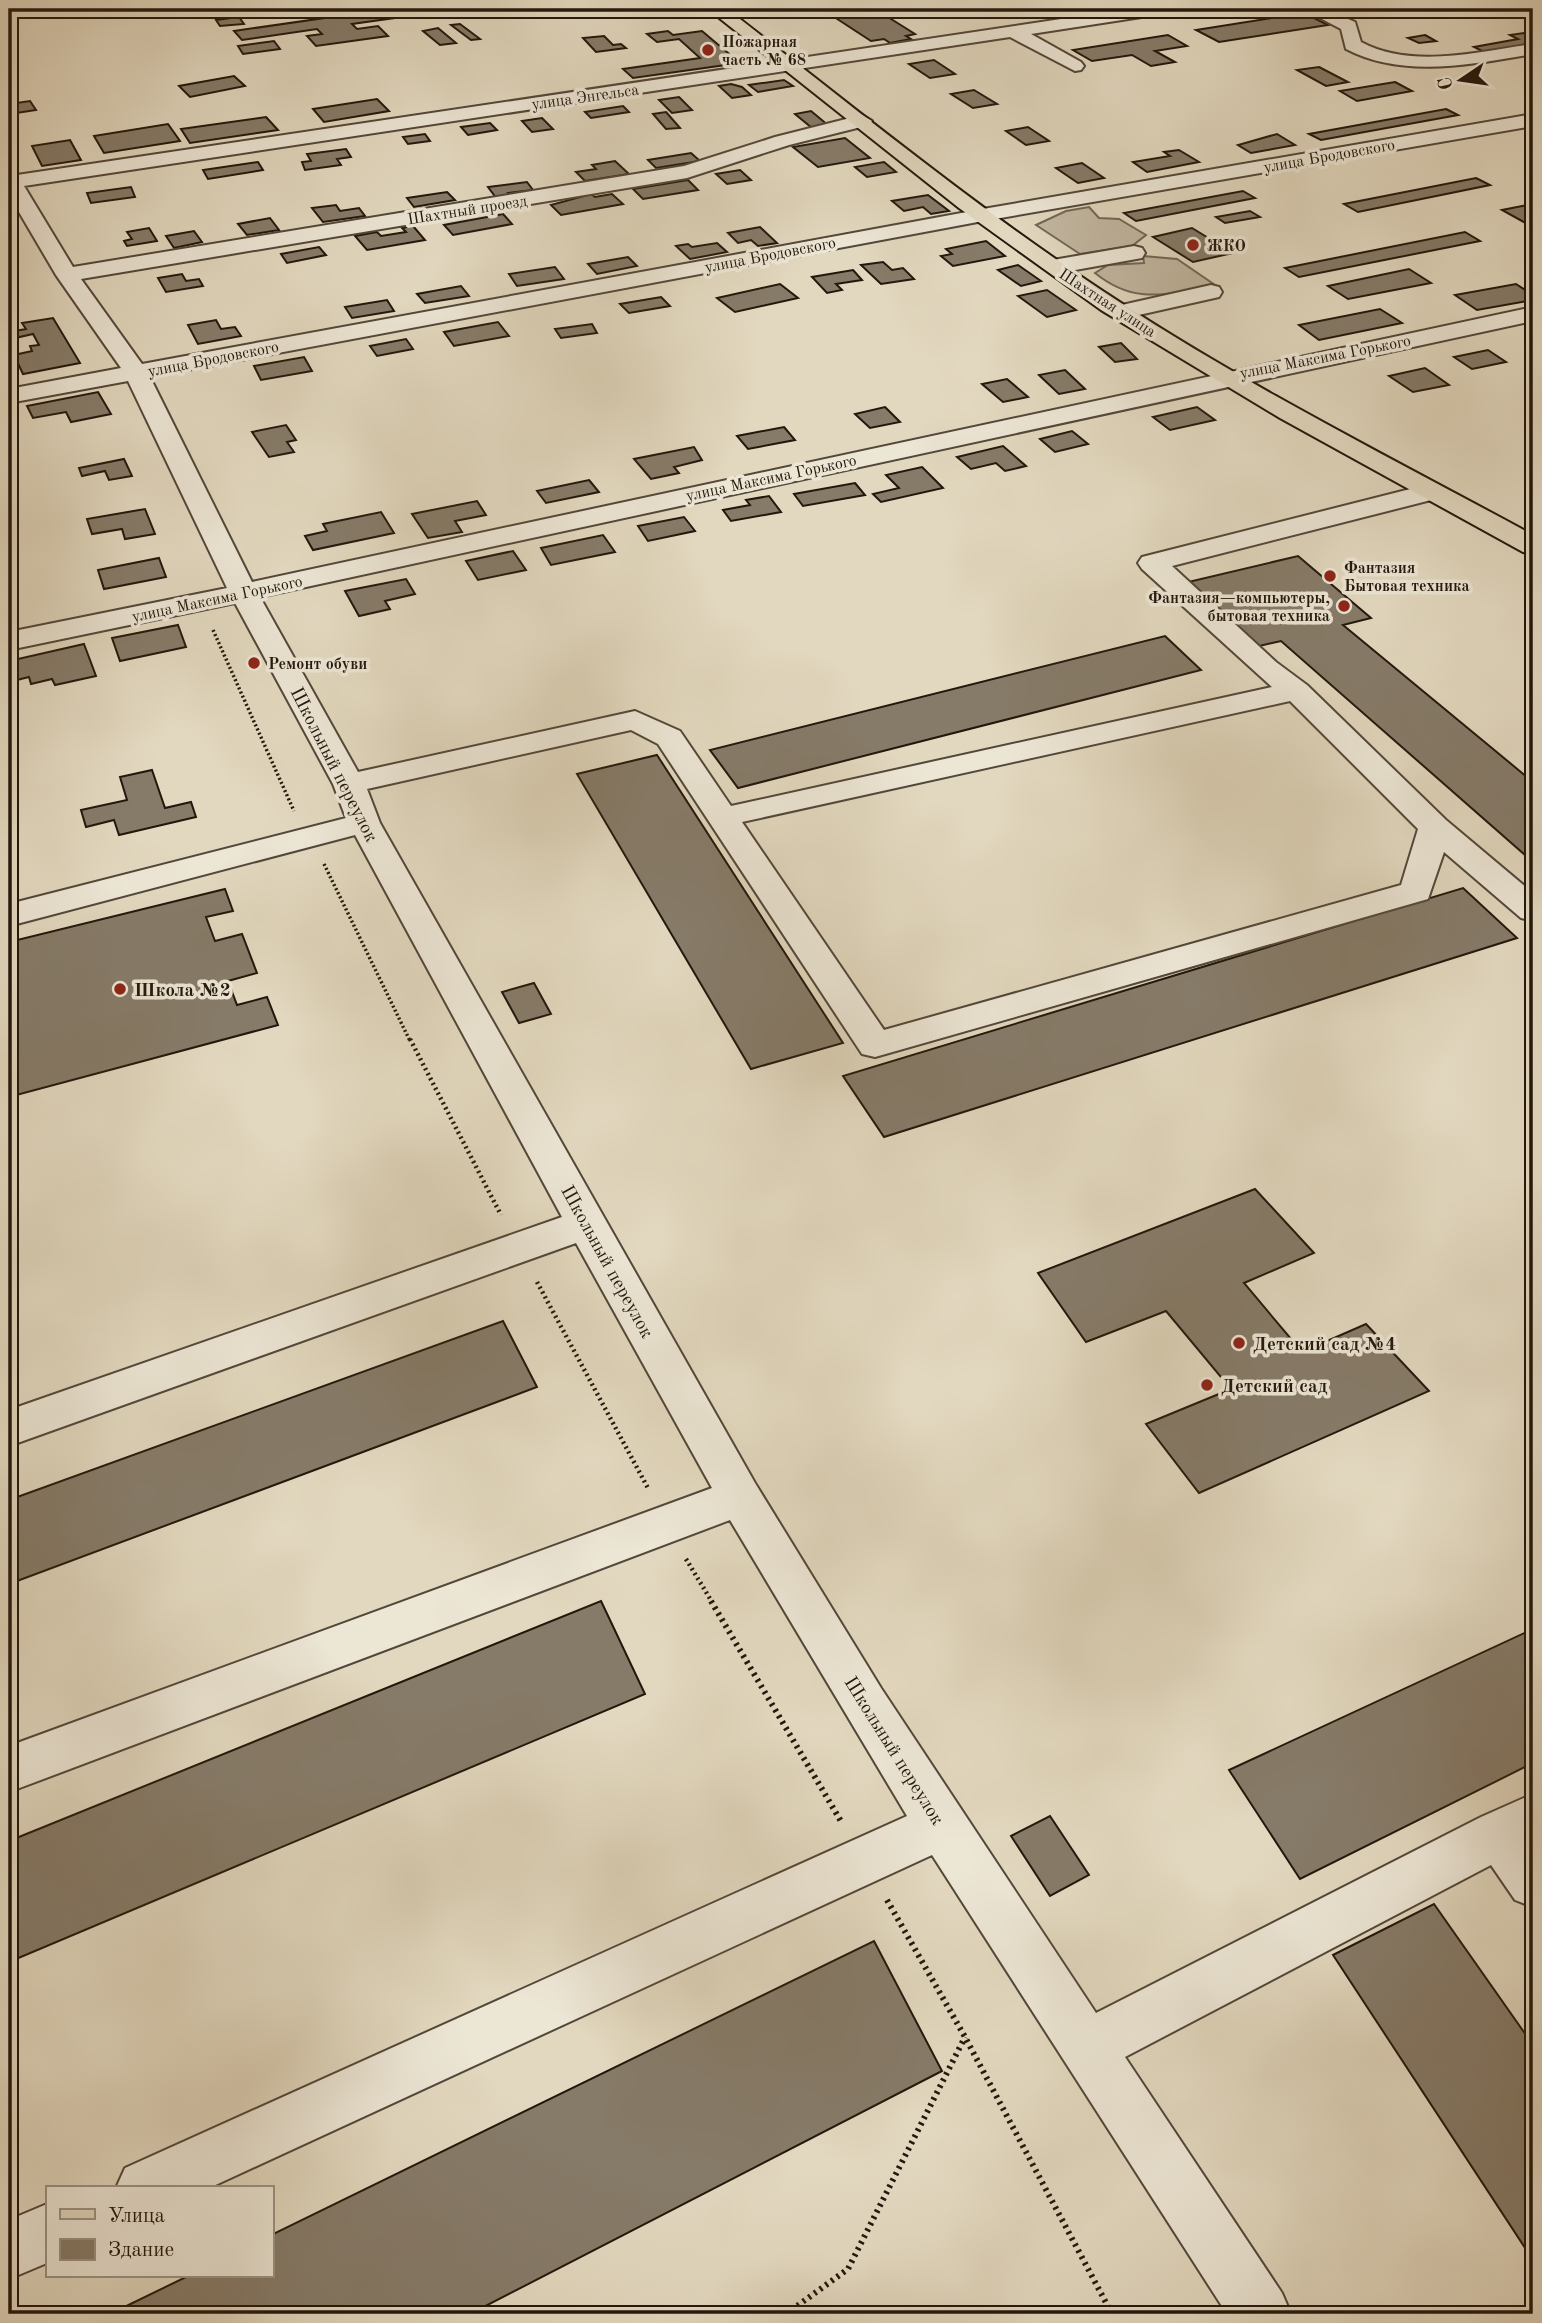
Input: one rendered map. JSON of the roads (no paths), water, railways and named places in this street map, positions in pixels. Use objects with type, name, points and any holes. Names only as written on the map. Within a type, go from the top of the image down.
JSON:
[{"type":"main road","name":"Шахтная улица","points":[[716,9],[983,215],[1053,267],[1121,312],[1430,492],[1533,547]]},
{"type":"street","name":"улица Энгельса","points":[[10,180],[1161,9]]},
{"type":"street","points":[[1311,9],[1349,26],[1352,45],[1374,56],[1426,60],[1533,49]]},
{"type":"street","points":[[1012,30],[1075,66]]},
{"type":"street","name":"улица Бродовского","points":[[9,396],[983,215],[1533,120]]},
{"type":"street","name":"Шахтный проезд","points":[[67,275],[687,172],[782,141],[862,121]]},
{"type":"street","name":"Школьный переулок","points":[[10,180],[67,275],[136,372],[244,594],[348,784],[364,823],[740,1497],[941,1826],[1089,2046],[1261,2314]]},
{"type":"street","points":[[1053,267],[1134,253]]},
{"type":"street","points":[[1121,312],[1211,292]]},
{"type":"street","name":"улица Максима Горького","points":[[9,640],[244,594],[1227,376],[1533,314]]},
{"type":"street","points":[[1430,492],[1152,563],[1266,668],[1296,691],[1435,827],[1533,910]]},
{"type":"street","points":[[723,817],[1296,691]]},
{"type":"street","points":[[348,784],[635,720],[669,738],[875,1045],[1416,892],[1435,827]]},
{"type":"street","points":[[9,915],[364,823]]},
{"type":"street","points":[[9,1427],[587,1224]]},
{"type":"street","points":[[9,1769],[740,1497]]},
{"type":"street","points":[[149,2186],[941,1826]]},
{"type":"street","points":[[1089,2046],[1516,1826],[1533,1882]]},
{"type":"street","points":[[9,2250],[46,2233]]},
{"type":"place","name":"Пожарная часть № 68","points":[[708,50]]},
{"type":"place","name":"ЖКО","points":[[1193,245]]},
{"type":"place","name":"Фантазия Бытовая техника","points":[[1330,576]]},
{"type":"place","name":"Фантазия—компьютеры, бытовая техника","points":[[1344,606]]},
{"type":"place","name":"Ремонт обуви","points":[[254,663]]},
{"type":"place","name":"Школа №2","points":[[120,989]]},
{"type":"place","name":"Детский сад №4","points":[[1239,1343]]},
{"type":"place","name":"Детский сад","points":[[1207,1385]]}]
